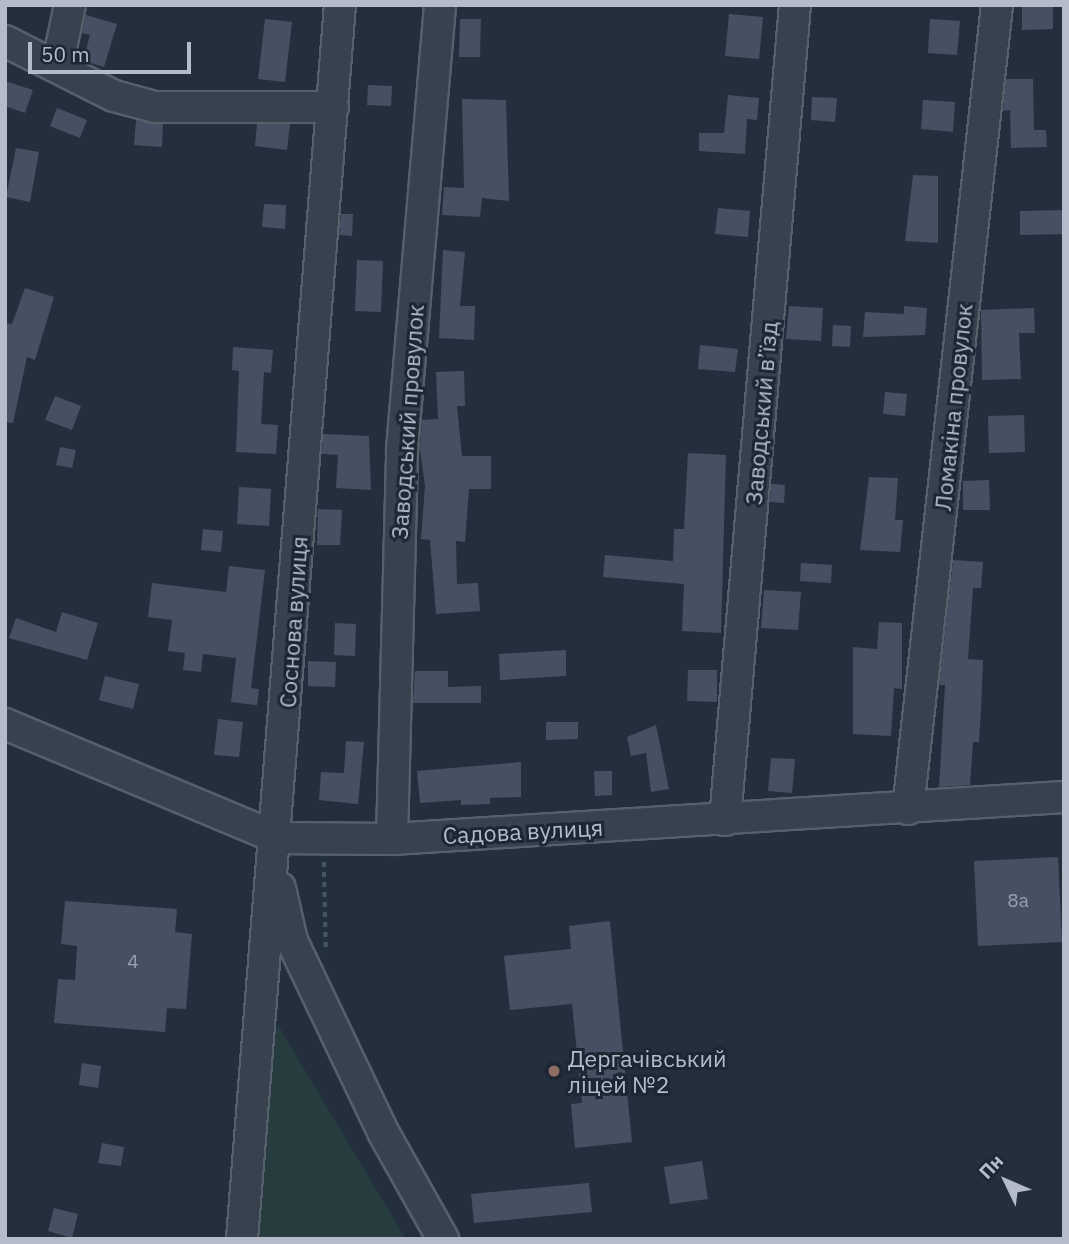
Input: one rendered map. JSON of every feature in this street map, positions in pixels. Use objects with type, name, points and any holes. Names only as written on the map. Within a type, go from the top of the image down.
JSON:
[{"type":"street","points":[[57,67],[70,5]]},
{"type":"street","name":"Соснова вулиця","points":[[242,1239],[276,838],[340,5]]},
{"type":"street","name":"Заводський провулок","points":[[392,839],[402,449],[440,5]]},
{"type":"street","name":"Заводський в’їзд","points":[[725,820],[795,5]]},
{"type":"street","name":"Ломакіна провулок","points":[[908,809],[997,5]]},
{"type":"street","points":[[5,41],[114,96],[155,107],[333,107]]},
{"type":"street","name":"Садова вулиця","points":[[6,726],[276,838],[392,839],[908,809],[1064,797]]},
{"type":"street","points":[[276,838],[280,900],[292,941],[383,1132],[443,1239]]},
{"type":"green space","points":[[278,1025],[406,1239],[229,1239]]},
{"type":"building","points":[[1053,6],[1053,29],[1022,30],[1022,7]]},
{"type":"building","points":[[729,14],[763,17],[759,59],[725,56]]},
{"type":"building","points":[[86,15],[117,24],[104,67],[83,61],[90,35],[82,33]]},
{"type":"building","points":[[265,19],[292,22],[285,82],[258,79]]},
{"type":"building","points":[[460,19],[481,19],[480,57],[459,57]]},
{"type":"building","points":[[930,19],[960,21],[957,55],[928,53]]},
{"type":"building","points":[[1006,79],[1033,79],[1034,130],[1046,130],[1047,147],[1011,148],[1010,110],[1003,111]]},
{"type":"building","points":[[5,81],[33,90],[25,113],[5,106]]},
{"type":"building","points":[[368,85],[392,86],[391,106],[367,105]]},
{"type":"building","points":[[728,95],[759,98],[757,120],[747,119],[745,154],[699,151],[699,133],[724,133]]},
{"type":"building","points":[[812,97],[837,98],[835,122],[811,120]]},
{"type":"building","points":[[462,99],[506,100],[509,201],[482,198],[480,217],[442,215],[444,187],[464,188]]},
{"type":"building","points":[[923,100],[955,102],[953,132],[921,129]]},
{"type":"building","points":[[57,108],[87,120],[80,138],[50,126]]},
{"type":"building","points":[[136,120],[163,124],[162,147],[134,145]]},
{"type":"building","points":[[257,124],[290,124],[287,150],[255,146]]},
{"type":"building","points":[[16,148],[39,152],[30,202],[6,197]]},
{"type":"building","points":[[913,175],[938,176],[938,243],[905,241]]},
{"type":"building","points":[[264,204],[286,205],[285,229],[262,227]]},
{"type":"building","points":[[718,208],[750,211],[748,237],[715,234]]},
{"type":"building","points":[[1064,210],[1064,234],[1020,235],[1020,211]]},
{"type":"building","points":[[341,214],[353,214],[352,236],[339,235]]},
{"type":"building","points":[[443,250],[465,252],[460,306],[475,306],[474,340],[439,338]]},
{"type":"building","points":[[357,260],[383,261],[381,312],[355,311]]},
{"type":"building","points":[[25,288],[54,297],[35,360],[27,357],[13,423],[5,422],[5,323],[12,324]]},
{"type":"building","points":[[789,306],[823,308],[821,341],[786,339]]},
{"type":"building","points":[[904,306],[927,308],[925,335],[863,337],[865,312],[904,314]]},
{"type":"building","points":[[1034,308],[1035,333],[1019,333],[1021,379],[982,380],[981,310]]},
{"type":"building","points":[[833,325],[851,326],[850,347],[832,346]]},
{"type":"building","points":[[700,345],[738,349],[735,372],[698,369]]},
{"type":"building","points":[[233,347],[273,350],[271,373],[264,372],[261,424],[278,425],[276,454],[236,452],[239,371],[232,370]]},
{"type":"building","points":[[464,371],[465,406],[457,406],[462,456],[491,456],[491,489],[469,489],[465,542],[456,541],[457,584],[478,583],[480,611],[436,614],[430,540],[421,539],[425,486],[420,449],[422,420],[438,419],[436,372]]},
{"type":"building","points":[[885,392],[907,394],[905,416],[883,414]]},
{"type":"building","points":[[55,396],[81,406],[72,430],[45,420]]},
{"type":"building","points":[[1024,415],[1025,452],[989,453],[988,416]]},
{"type":"building","points":[[323,434],[369,436],[371,490],[336,488],[338,455],[322,454]]},
{"type":"building","points":[[60,447],[76,450],[72,468],[56,465]]},
{"type":"building","points":[[688,453],[726,455],[721,633],[682,631],[684,584],[603,577],[605,555],[673,561],[674,529],[684,529]]},
{"type":"building","points":[[869,477],[898,478],[895,520],[903,520],[900,552],[860,550]]},
{"type":"building","points":[[989,480],[990,510],[963,510],[963,481]]},
{"type":"building","points":[[771,484],[785,485],[784,503],[770,502]]},
{"type":"building","points":[[239,487],[271,489],[269,526],[237,524]]},
{"type":"building","points":[[318,509],[342,510],[340,545],[317,545]]},
{"type":"building","points":[[203,529],[223,531],[221,552],[201,550]]},
{"type":"building","points":[[953,560],[983,562],[981,588],[973,588],[968,659],[983,660],[981,711],[979,742],[973,742],[970,785],[939,787],[945,685],[939,685]]},
{"type":"building","points":[[801,563],[832,565],[831,583],[800,581]]},
{"type":"building","points":[[229,566],[265,570],[251,688],[259,689],[257,705],[231,702],[236,658],[203,654],[201,672],[183,670],[185,653],[168,651],[172,620],[148,617],[152,583],[226,592]]},
{"type":"building","points":[[764,590],[801,592],[798,630],[761,628]]},
{"type":"building","points":[[62,612],[98,623],[87,660],[9,638],[16,618],[56,632]]},
{"type":"building","points":[[879,622],[902,623],[902,689],[894,688],[891,736],[853,734],[853,647],[877,649]]},
{"type":"building","points":[[335,623],[356,624],[355,656],[334,655]]},
{"type":"building","points":[[566,650],[566,676],[500,680],[499,654]]},
{"type":"building","points":[[308,661],[336,662],[335,687],[308,686]]},
{"type":"building","points":[[688,670],[717,670],[717,702],[687,701]]},
{"type":"building","points":[[415,671],[448,671],[448,687],[481,686],[481,703],[413,703]]},
{"type":"building","points":[[105,676],[139,684],[133,709],[99,700]]},
{"type":"building","points":[[218,719],[243,722],[239,757],[214,755]]},
{"type":"building","points":[[546,722],[578,722],[578,739],[546,740]]},
{"type":"building","points":[[656,725],[669,789],[651,792],[646,753],[631,756],[627,737]]},
{"type":"building","points":[[346,741],[364,742],[358,804],[319,800],[321,772],[344,773]]},
{"type":"building","points":[[771,758],[795,759],[792,793],[768,791]]},
{"type":"building","points":[[521,762],[521,797],[490,798],[490,804],[461,805],[461,800],[420,803],[417,771]]},
{"type":"building","points":[[594,771],[612,771],[612,795],[595,796]]},
{"type":"building","points":[[1058,857],[1062,942],[978,946],[974,861]]},
{"type":"building","points":[[65,901],[177,909],[175,932],[192,934],[186,1009],[167,1008],[165,1032],[54,1023],[58,979],[75,980],[77,946],[61,944]]},
{"type":"building","points":[[610,921],[632,1142],[575,1148],[571,1104],[582,1103],[572,1004],[510,1010],[504,956],[571,949],[569,926]]},
{"type":"building","points":[[82,1063],[101,1066],[98,1088],[79,1085]]},
{"type":"building","points":[[102,1143],[124,1147],[121,1166],[98,1163]]},
{"type":"building","points":[[702,1161],[708,1199],[670,1204],[664,1167]]},
{"type":"building","points":[[589,1183],[592,1212],[474,1223],[471,1194]]},
{"type":"building","points":[[54,1208],[78,1214],[72,1238],[48,1231]]},
{"type":"place","name":"Дергачівський ліцей №2","points":[[554,1071]]}]
